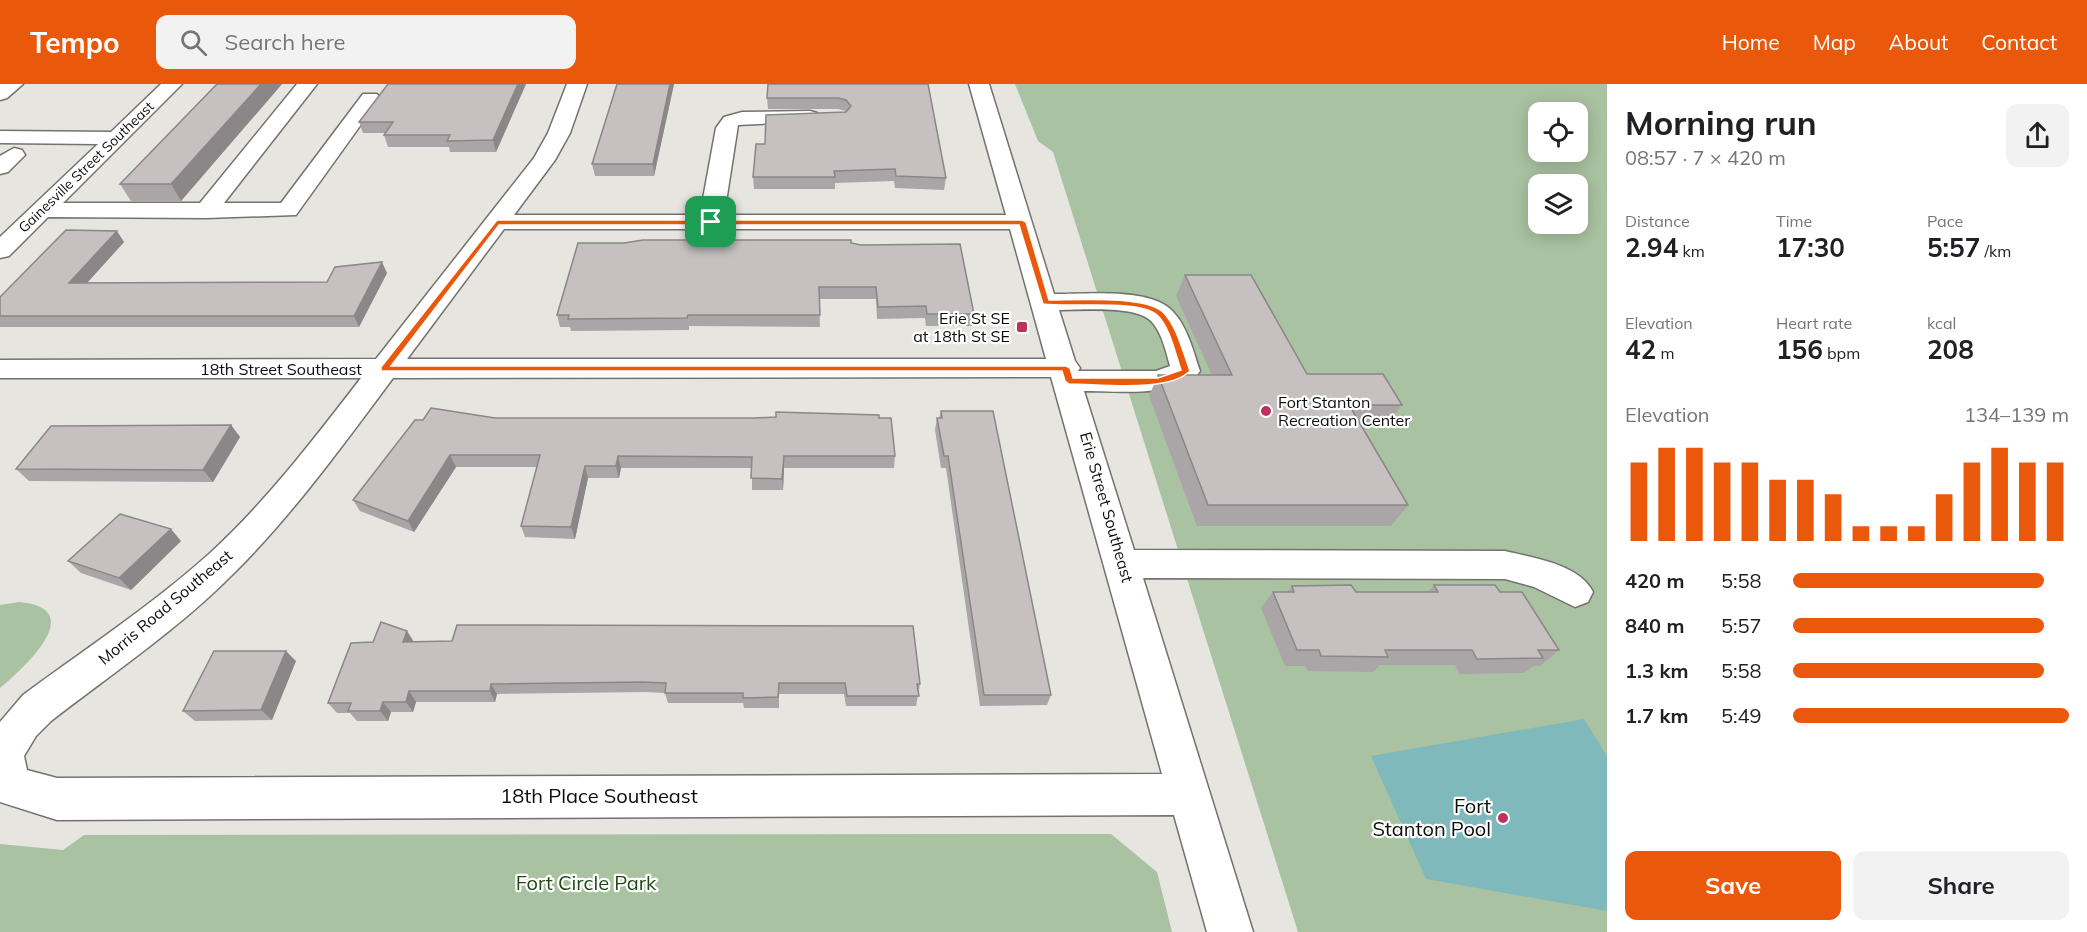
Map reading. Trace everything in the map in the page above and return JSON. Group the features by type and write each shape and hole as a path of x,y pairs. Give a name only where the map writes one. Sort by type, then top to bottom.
{"street":[{"path":"0,94 13,84"},
{"name":"Gainesville Street Southeast","path":"0,251 172,84"},
{"path":"206,211 307,84"},
{"name":"Morris Road Southeast","path":"4,764 22,723 37,708 142,630 222,563 290,490 544,160 559,133 577,84"},
{"name":"Erie Street Southeast","path":"980,84 1124,564 1230,932"},
{"path":"42,210 288,210 370,98"},
{"path":"711,222 726,128 731,121 742,118 826,117"},
{"path":"0,137 116,138"},
{"path":"497,222 1022,222"},
{"name":"18th Street Southeast","path":"0,369 384,369 1067,375 1158,381 1186,371 1168,326 1159,312 1137,305 1046,302"},
{"path":"1124,564 1505,565 1543,575 1575,592"},
{"name":"18th Place Southeast","path":"4,764 57,799 1191,794"}],"green space":[{"path":"1015,84 1607,84 1607,932 1298,932 1053,152 1038,141"},
{"path":"19,602 40,607 49,615 51,627 35,654 0,688 0,605"},
{"name":"Fort Circle Park","path":"1111,834 1157,872 1172,932 0,932 0,844 63,850 84,835"}],"water":[{"name":"Fort Stanton Pool","path":"1584,719 1607,756 1607,911 1426,879 1371,756"}],"building":[{"path":"217,84 261,84 171,184 120,184"},
{"path":"388,84 518,84 493,140 447,141 450,135 384,135 393,122 359,122"},
{"path":"617,84 670,84 653,164 592,164"},
{"path":"768,84 928,84 946,178 896,176 895,169 834,171 835,177 753,177 756,144 765,144 766,115 846,112 851,106 846,100 838,98 767,98"},
{"path":"66,230 117,231 69,283 327,282 335,267 382,262 354,316 0,316 0,297"},
{"path":"643,240 851,240 851,243 861,245 960,244 974,314 927,314 926,306 878,307 876,287 819,287 820,315 688,315 687,318 568,319 569,315 557,315 578,243 624,243"},
{"name":"Fort Stanton Recreation Center","path":"1185,275 1251,275 1307,374 1383,374 1402,405 1349,405 1408,505 1208,505 1158,375 1232,375"},
{"path":"431,408 495,418 754,418 776,417 776,412 879,415 879,418 891,418 895,456 784,456 782,479 751,478 752,457 618,456 616,466 585,466 571,527 521,526 540,455 450,455 408,521 353,500 415,420 423,420"},
{"path":"941,411 993,411 1051,695 984,695 948,456 944,456 937,418 942,418"},
{"path":"231,425 203,470 16,469 51,426"},
{"path":"120,514 171,529 119,578 68,561"},
{"path":"1351,585 1356,592 1438,592 1434,585 1495,585 1500,592 1522,592 1559,650 1538,650 1543,658 1477,659 1472,650 1385,650 1388,657 1321,656 1319,650 1297,650 1273,592 1294,592 1292,586"},
{"path":"381,622 407,631 403,642 452,641 457,625 913,626 920,684 917,684 919,696 847,696 845,683 779,683 778,697 743,698 743,693 665,693 666,683 642,682 491,684 490,691 409,691 406,702 383,702 380,711 348,711 351,703 328,703 351,643 373,642"},
{"path":"214,651 286,651 261,710 183,711"}],"place":[{"name":"Erie St SE at 18th St SE","path":"1022,327"},
{"name":"Fort Stanton Recreation Center","path":"1266,411"},
{"name":"Fort Stanton Pool","path":"1503,818"}],"route":[{"path":"497,222 711,222 1022,222 1046,302 1137,305 1159,312 1168,326 1186,371 1158,381 1069,381 1066,368 384,369 497,222"}]}
